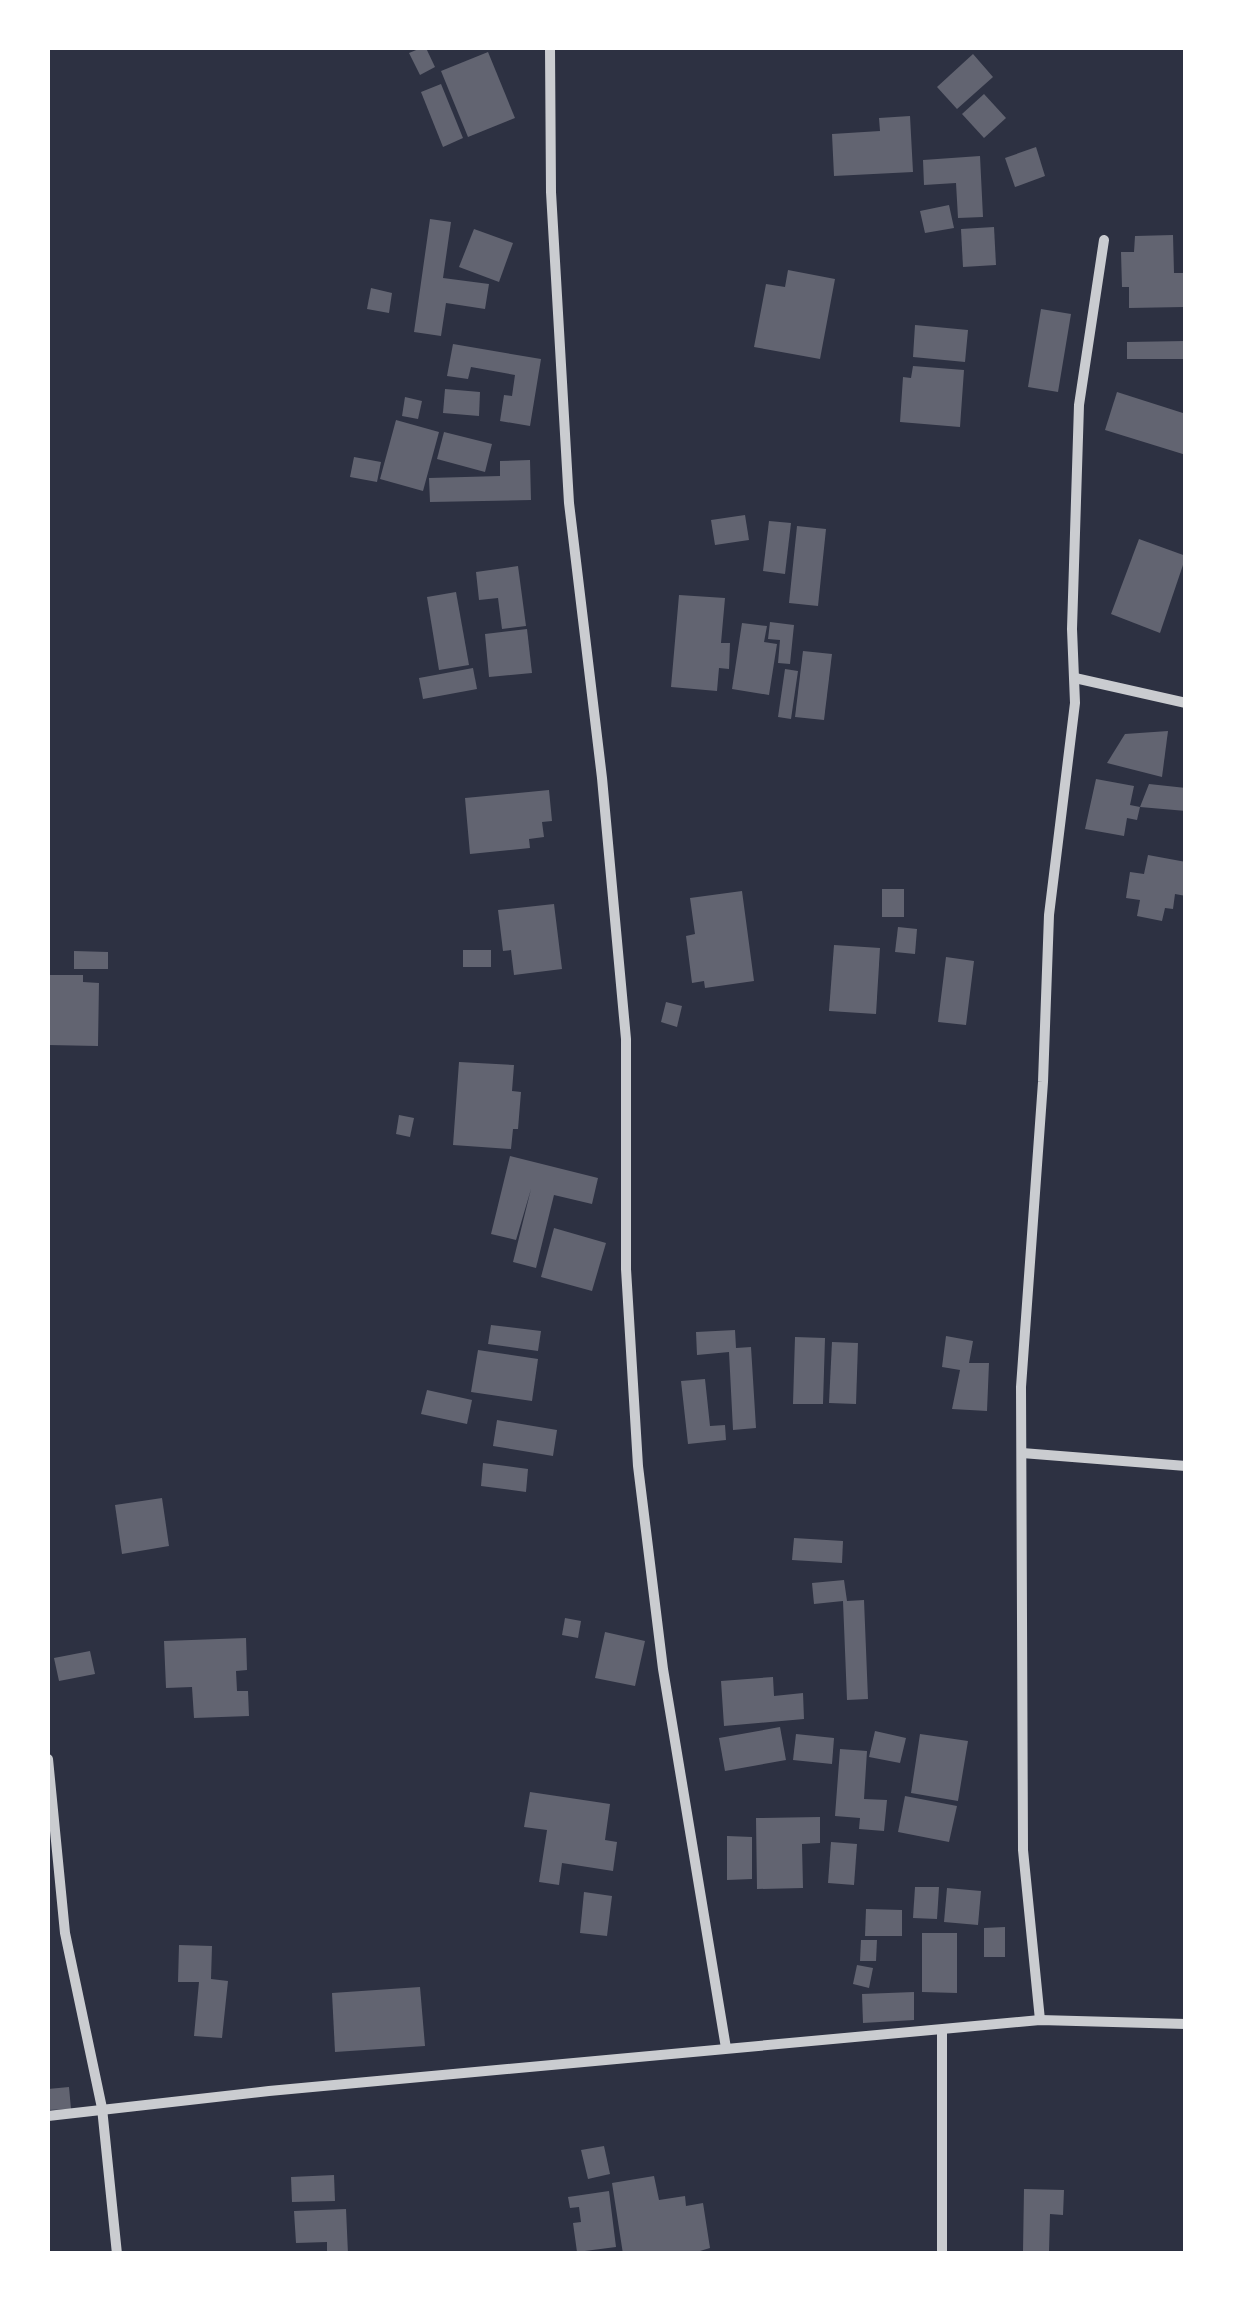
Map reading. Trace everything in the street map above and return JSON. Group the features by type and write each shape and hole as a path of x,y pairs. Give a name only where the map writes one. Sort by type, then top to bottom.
{"street":[{"path":"550,48 551,192 569,503 602,778 626,1040 626,1269 638,1466 663,1669 726,2048"},
{"path":"1040,2020 1023,1850 1024,1303 1043,1082 1048,915 1075,678 1072,594 1079,405 1104,240"},
{"path":"1075,678 1186,703"},
{"path":"1022,1453 1186,1466"},
{"path":"48,1759 66,1934 102,2108 117,2254"},
{"path":"48,2116 1040,2020 1186,2024"},
{"path":"942,2030 942,2254"}],"building":[{"path":"426,48 435,67 420,75 409,53"},
{"path":"488,52 515,118 468,137 441,71"},
{"path":"973,54 993,77 957,109 937,87"},
{"path":"441,84 463,138 443,147 421,92"},
{"path":"984,94 1006,118 984,138 962,114"},
{"path":"910,116 913,172 834,176 832,134 880,131 879,118"},
{"path":"1036,147 1045,176 1015,187 1005,158"},
{"path":"980,156 983,217 958,218 956,183 924,185 923,160"},
{"path":"949,205 954,228 925,233 920,211"},
{"path":"430,219 451,222 443,278 489,284 485,309 446,303 441,336 414,332"},
{"path":"994,227 996,265 963,267 961,229"},
{"path":"474,229 513,243 499,282 459,267"},
{"path":"1173,235 1174,273 1183,273 1184,307 1129,308 1129,287 1122,287 1121,252 1134,252 1135,236"},
{"path":"788,270 835,279 820,359 754,347 766,284 785,287"},
{"path":"371,288 392,293 389,313 367,309"},
{"path":"1041,309 1071,314 1058,392 1028,387"},
{"path":"915,325 968,330 965,362 913,357"},
{"path":"1186,341 1186,359 1127,359 1127,342"},
{"path":"453,344 541,359 530,426 500,421 504,395 512,396 515,375 471,367 468,379 447,376"},
{"path":"913,366 964,370 960,427 900,422 903,377 911,378"},
{"path":"445,389 480,392 479,416 443,413"},
{"path":"1117,392 1186,414 1186,455 1105,430"},
{"path":"405,397 422,401 418,419 402,416"},
{"path":"396,420 439,432 423,491 380,479"},
{"path":"444,432 492,444 485,472 437,459"},
{"path":"354,457 381,462 377,482 350,477"},
{"path":"530,460 531,500 430,502 429,478 500,476 500,461"},
{"path":"745,515 749,540 715,545 711,520"},
{"path":"769,521 791,523 785,574 763,571"},
{"path":"797,526 826,529 818,606 789,603"},
{"path":"1139,539 1186,556 1160,633 1111,614"},
{"path":"518,566 526,626 502,629 498,598 479,600 476,572"},
{"path":"456,592 469,665 439,670 427,597"},
{"path":"679,595 725,598 721,643 730,643 729,669 719,668 717,691 671,687"},
{"path":"770,622 794,625 790,664 778,663 780,640 768,639"},
{"path":"742,623 767,626 764,642 777,644 769,695 732,689"},
{"path":"527,629 532,673 489,677 485,634"},
{"path":"803,651 832,654 824,720 795,717"},
{"path":"473,668 477,689 423,699 419,678"},
{"path":"785,669 798,671 791,719 778,717"},
{"path":"1168,731 1162,777 1107,763 1125,734"},
{"path":"1096,779 1134,786 1130,805 1140,807 1137,820 1127,818 1124,836 1085,829"},
{"path":"1149,784 1186,788 1186,811 1140,807"},
{"path":"549,790 552,821 542,822 544,837 529,839 530,848 470,854 465,798"},
{"path":"1148,855 1186,862 1186,896 1175,894 1173,909 1165,908 1162,921 1137,916 1140,900 1126,898 1130,872 1144,874"},
{"path":"882,889 904,889 904,917 882,917"},
{"path":"742,891 754,981 705,988 704,981 692,983 686,936 695,934 690,898"},
{"path":"554,904 562,969 514,975 511,950 503,951 498,910"},
{"path":"898,927 917,929 915,954 895,952"},
{"path":"834,945 880,948 876,1014 829,1011"},
{"path":"463,950 491,950 491,967 463,967"},
{"path":"74,951 108,952 108,969 74,969"},
{"path":"946,957 974,961 966,1025 938,1022"},
{"path":"48,975 83,975 83,982 99,983 98,1046 48,1045"},
{"path":"666,1002 682,1006 677,1027 661,1022"},
{"path":"459,1062 514,1065 512,1091 521,1092 518,1129 513,1129 511,1149 453,1145"},
{"path":"399,1115 414,1118 410,1137 396,1134"},
{"path":"510,1156 598,1178 592,1204 554,1195 536,1268 513,1262 531,1189 516,1240 491,1234"},
{"path":"554,1228 606,1243 592,1291 541,1277"},
{"path":"491,1325 541,1331 538,1351 488,1344"},
{"path":"735,1330 736,1348 751,1347 756,1428 733,1430 729,1352 697,1355 696,1332"},
{"path":"946,1336 973,1341 969,1363 989,1363 987,1411 952,1409 960,1370 942,1367"},
{"path":"795,1337 825,1338 823,1404 793,1404"},
{"path":"832,1342 858,1343 856,1404 829,1403"},
{"path":"478,1350 538,1359 532,1401 471,1392"},
{"path":"705,1379 710,1426 725,1425 726,1440 688,1444 681,1381"},
{"path":"427,1390 472,1400 467,1424 421,1414"},
{"path":"497,1420 557,1430 553,1456 493,1446"},
{"path":"483,1463 528,1469 526,1492 481,1486"},
{"path":"162,1498 169,1546 122,1554 115,1505"},
{"path":"794,1538 843,1541 842,1563 792,1560"},
{"path":"844,1580 847,1601 864,1600 868,1699 847,1700 843,1601 814,1604 812,1583"},
{"path":"565,1618 581,1621 578,1638 562,1635"},
{"path":"605,1632 645,1641 635,1686 595,1678"},
{"path":"246,1638 247,1670 236,1671 237,1691 248,1691 249,1716 194,1718 192,1687 166,1688 164,1641"},
{"path":"90,1651 95,1674 59,1681 54,1658"},
{"path":"773,1677 774,1696 803,1693 804,1719 724,1726 721,1681"},
{"path":"780,1727 786,1760 725,1771 719,1738"},
{"path":"875,1731 906,1738 900,1763 869,1757"},
{"path":"796,1734 834,1738 832,1764 793,1760"},
{"path":"920,1734 968,1741 958,1801 911,1793"},
{"path":"840,1749 867,1751 864,1799 887,1800 884,1831 859,1829 860,1818 835,1816"},
{"path":"530,1792 610,1804 605,1840 617,1842 613,1871 562,1863 559,1885 539,1882 547,1830 524,1827"},
{"path":"905,1796 957,1806 949,1842 898,1832"},
{"path":"820,1817 820,1843 802,1844 803,1888 757,1889 756,1818"},
{"path":"727,1836 752,1837 752,1879 727,1880"},
{"path":"831,1842 857,1844 854,1885 828,1883"},
{"path":"915,1887 939,1887 937,1919 913,1918"},
{"path":"947,1888 981,1891 978,1925 944,1922"},
{"path":"584,1892 612,1896 607,1936 580,1933"},
{"path":"866,1909 902,1910 902,1936 865,1936"},
{"path":"1005,1927 1005,1957 984,1957 984,1928"},
{"path":"922,1933 957,1933 957,1993 922,1992"},
{"path":"861,1940 877,1940 876,1961 860,1961"},
{"path":"179,1945 212,1946 211,1979 228,1981 222,2038 194,2036 199,1982 178,1982"},
{"path":"857,1965 873,1968 869,1988 853,1984"},
{"path":"420,1987 425,2046 335,2052 332,1993"},
{"path":"914,1992 914,2020 863,2023 862,1994"},
{"path":"69,2087 71,2109 48,2110 48,2089"},
{"path":"604,2146 610,2174 588,2179 581,2150"},
{"path":"334,2175 335,2201 292,2202 291,2177"},
{"path":"654,2176 659,2200 685,2196 686,2206 703,2203 710,2248 690,2254 623,2254 612,2183"},
{"path":"1024,2189 1064,2190 1063,2215 1050,2214 1049,2251 1023,2251"},
{"path":"609,2191 616,2247 577,2252 573,2223 581,2222 579,2207 570,2208 568,2197"},
{"path":"346,2209 348,2254 327,2254 327,2242 296,2243 294,2211"}]}
